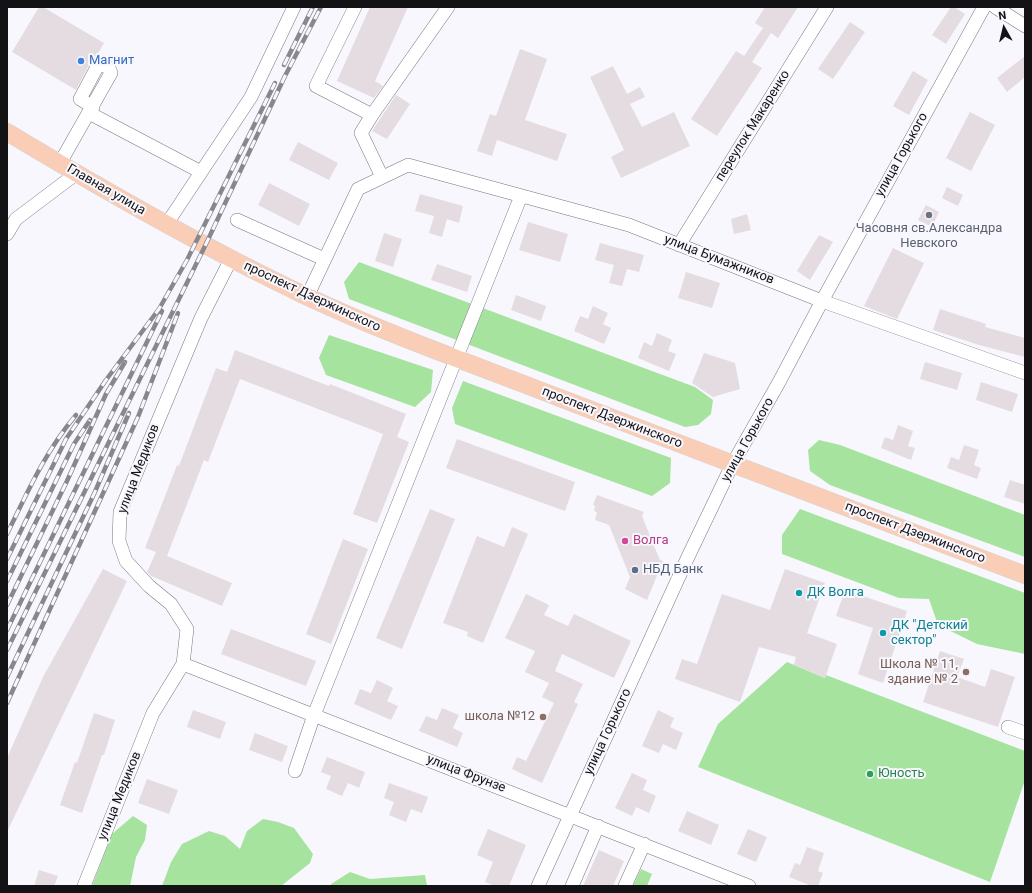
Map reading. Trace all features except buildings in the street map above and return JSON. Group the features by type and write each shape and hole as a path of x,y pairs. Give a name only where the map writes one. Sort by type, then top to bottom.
{"main road":[{"name":"Главная улица","path":"7,132 166,225 205,246"},
{"name":"проспект Дзержинского","path":"205,246 363,322 732,465 1025,575"}],"street":[{"path":"166,225 251,97 294,7"},
{"path":"355,7 316,86 372,115"},
{"path":"307,296 358,189 382,177 361,133 448,7"},
{"name":"переулок Макаренко","path":"679,245 827,7"},
{"name":"улица Горького","path":"538,886 732,465 778,384 822,300 984,7"},
{"path":"995,7 1025,26"},
{"path":"60,163 91,110 201,172"},
{"name":"улица Бумажников","path":"382,177 408,165 629,226 822,300 1025,373"},
{"path":"7,234 16,219 77,173"},
{"path":"295,771 314,715 521,196"},
{"path":"237,220 324,259"},
{"name":"улица Медиков","path":"84,886 153,713 183,664 187,629 171,604 149,586 126,561 119,541 120,512 200,318 231,259"},
{"name":"улица Фрунзе","path":"183,664 749,886"},
{"path":"1008,727 1025,733"},
{"path":"572,886 598,826"},
{"path":"625,886 644,844"}],"green space":[{"path":"359,262 695,387 713,400 711,414 698,425 685,427 349,299 344,282"},
{"path":"329,335 433,370 431,392 415,407 326,375 319,358"},
{"path":"463,381 671,458 670,483 652,496 455,424 452,408"},
{"path":"819,440 840,445 1025,515 1025,557 830,485 810,471 808,450"},
{"path":"800,509 1025,593 1025,654 977,644 938,625 929,599 899,598 782,554 782,535"},
{"name":"Юность","path":"787,662 825,678 826,675 1025,751 1025,780 990,882 698,767 718,724"},
{"path":"133,816 147,825 145,840 136,857 130,886 92,886 112,834"},
{"path":"263,819 278,822 294,828 313,854 310,863 281,886 162,886 171,862 182,844 209,831 225,836 240,849 247,831"},
{"path":"641,869 652,874 647,886 633,886"},
{"path":"350,872 370,879 425,875 427,886 331,886 331,884"}],"railway":[{"path":"284,65 313,7"},
{"path":"7,650 205,246 285,76 321,7"},
{"path":"7,559 66,439 106,380 159,309 187,260 275,83"},
{"path":"7,630 162,311"},
{"path":"7,703 138,417 178,313"},
{"path":"7,605 67,481 106,394 125,362"},
{"path":"7,677 94,494 129,413"},
{"path":"7,534 46,458 55,443 76,415"},
{"path":"7,581 74,444 90,420"}],"place":[{"name":"Магнит","path":"81,61"},
{"name":"Часовня св.Александра Невского","path":"929,215"},
{"name":"Волга","path":"625,541"},
{"name":"НБД Банк","path":"635,570"},
{"name":"ДК Волга","path":"799,593"},
{"name":"ДК \"Детский сектор\"","path":"883,633"},
{"name":"Школа № 11, здание № 2","path":"966,672"},
{"name":"школа №12","path":"543,717"},
{"name":"Юность","path":"870,774"}]}
